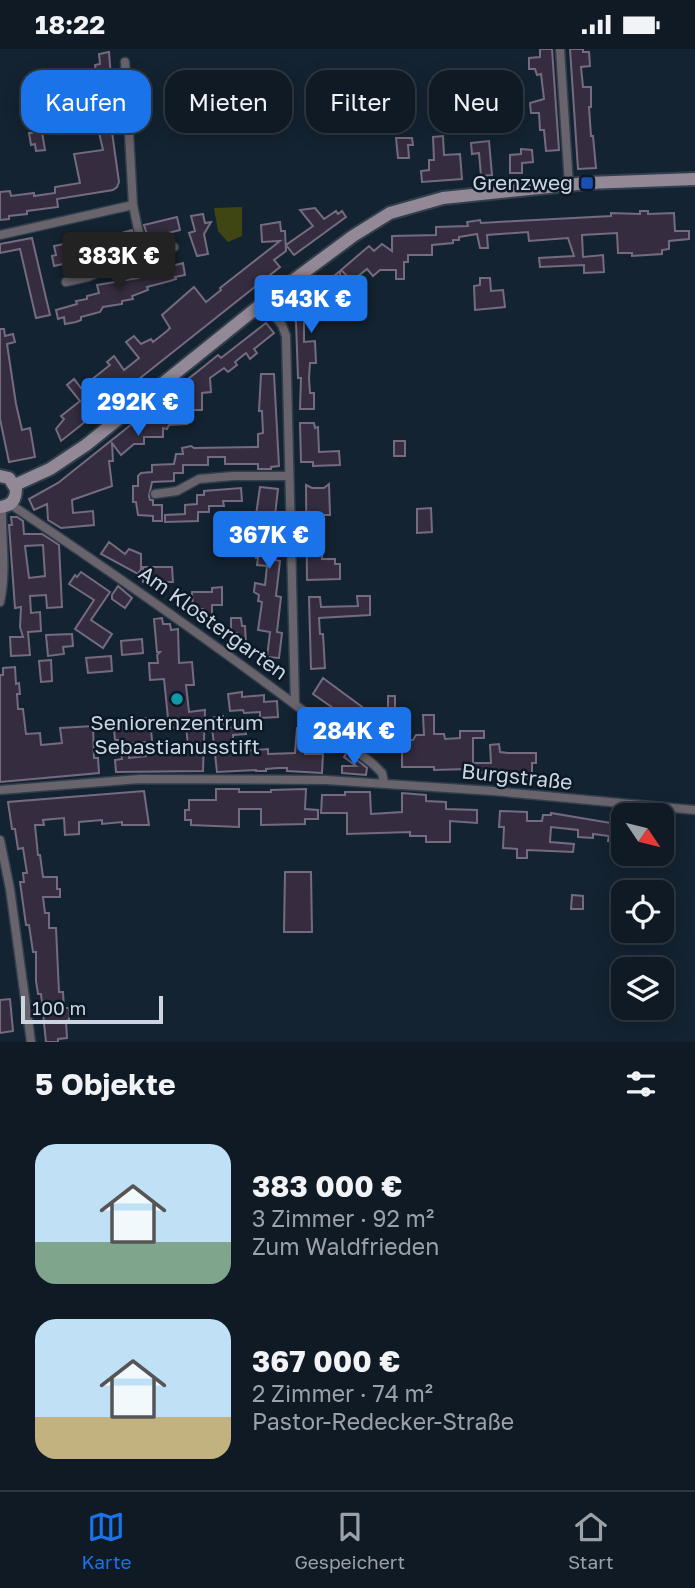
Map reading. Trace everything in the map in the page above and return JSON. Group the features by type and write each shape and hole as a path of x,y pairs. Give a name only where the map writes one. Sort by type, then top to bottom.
{"street":[{"path":"560,49 569,185"},
{"path":"125,62 133,205 143,253"},
{"path":"15,485 50,469 86,445 264,302 353,236 390,213 443,198 569,185 695,179"},
{"path":"0,235 133,205"},
{"path":"66,282 88,277 143,253 174,247"},
{"path":"264,302 285,330 295,704"},
{"path":"0,476 9,478 15,485 16,494 4,506 5,563 0,602"},
{"path":"155,494 177,491 199,479 289,476"},
{"name":"Am Klostergarten","path":"4,506 117,576 295,704 373,764 382,773 384,782"},
{"name":"Burgstraße","path":"0,790 140,779 384,782 695,810"},
{"path":"0,840 10,889 32,1042"}],"green space":[{"path":"242,207 242,236 228,242 218,231 214,208"}],"building":[{"path":"540,49 552,49 559,150 546,151 539,113 531,113 530,103 544,99 541,74 537,75 535,69 529,69 529,58 540,57"},
{"path":"570,49 589,52 590,66 581,67 583,87 591,87 589,107 596,168 578,169"},
{"path":"109,52 110,70 96,70 95,65 100,64 99,54"},
{"path":"29,133 42,133 45,150 36,151 35,144 31,145"},
{"path":"99,133 112,133 119,182 113,190 57,199 58,207 27,211 27,214 0,220 0,192 10,191 11,196 34,193 34,196 55,193 55,187 80,183 74,154 103,150"},
{"path":"443,136 444,155 460,154 462,179 422,182 421,171 429,170 429,160 434,160 433,137"},
{"path":"396,138 412,138 413,145 408,145 409,158 398,158"},
{"path":"489,141 492,175 481,176 479,153 472,154 471,143"},
{"path":"521,149 532,150 533,162 522,163 522,173 510,173 510,155 521,154"},
{"path":"315,208 324,219 336,211 338,214 342,211 346,217 294,255 286,245 313,226 300,210"},
{"path":"640,211 648,211 648,214 674,213 675,231 689,231 689,239 669,241 669,249 662,250 662,254 632,256 632,253 618,253 617,233 582,235 583,257 603,255 604,272 584,273 584,265 540,267 539,258 574,256 568,238 529,241 528,232 487,235 488,248 480,248 477,234 459,237 459,240 453,240 453,243 432,245 432,255 408,255 408,262 404,262 404,279 396,279 396,270 380,270 373,276 367,269 352,281 341,270 369,246 374,251 382,244 392,251 392,236 436,235 436,227 468,226 467,222 480,220 481,223 611,216 611,213 640,214"},
{"path":"203,214 205,223 211,222 204,234 208,254 197,256 189,233 195,231 191,216"},
{"path":"177,217 180,230 168,233 169,237 149,241 144,225"},
{"path":"280,222 281,231 285,231 286,251 274,260 280,267 61,441 56,429 64,419 61,416 80,401 67,385 74,379 81,388 110,365 107,362 114,356 124,370 139,358 126,342 134,336 141,344 151,339 153,342 167,331 170,328 162,315 194,287 206,302 280,241 262,242 261,225"},
{"path":"132,230 134,246 121,249 118,234"},
{"path":"98,237 104,263 85,268 74,268 72,262 54,266 54,246"},
{"path":"32,238 50,315 36,318 20,249 0,253 0,244"},
{"path":"152,263 153,271 183,263 185,275 147,287 148,290 132,296 133,299 103,307 100,312 81,317 81,320 76,322 65,324 64,317 58,319 56,310 77,304 76,301 99,293 97,285 138,278 144,275 142,266"},
{"path":"340,271 341,296 332,303 310,299 317,309 304,318 304,342 315,341 316,363 310,363 309,378 310,393 314,393 314,409 300,409 301,378 298,378 296,322 288,313"},
{"path":"480,278 490,278 491,291 503,290 505,307 475,310 474,286 480,285"},
{"path":"266,323 274,333 254,349 257,353 250,359 246,353 228,372 224,368 210,378 211,392 202,393 202,410 187,410 187,424 169,425 167,429 163,428 163,437 144,437 144,444 134,444 121,455 112,443 113,461 109,461 112,486 72,500 73,513 93,511 94,525 61,528 48,520 47,504 34,510 29,499 58,483 167,396 170,400 183,391 179,386 218,355 221,358"},
{"path":"0,329 4,329 5,336 13,334 15,342 7,344 16,404 22,430 30,428 35,457 9,462 0,419"},
{"path":"261,374 274,374 279,466 258,469 258,464 225,464 225,457 208,457 208,465 183,465 183,473 174,473 174,481 152,482 150,500 153,500 153,505 162,505 162,521 153,521 153,516 138,515 136,502 133,502 133,486 138,486 138,476 152,472 152,465 174,464 176,454 183,454 182,448 258,447 258,434 263,433 262,411 259,411"},
{"path":"300,423 314,423 315,428 318,427 319,452 339,451 340,465 313,466 313,462 301,462"},
{"path":"394,441 405,441 405,456 394,456"},
{"path":"329,484 330,515 323,515 322,559 335,559 335,564 340,564 340,579 307,580 306,485 324,488"},
{"path":"260,487 278,489 274,524 279,525 275,560 280,561 276,596 281,597 277,632 282,633 279,658 267,657 270,632 258,630 262,602 258,601 259,595 254,592 255,583 265,585 267,566 257,565 256,558 257,548 264,548 267,524 255,522"},
{"path":"241,488 242,501 223,501 224,506 209,506 209,512 198,512 198,521 165,522 165,515 185,514 185,505 197,504 197,495 204,495 204,491"},
{"path":"431,508 432,532 417,533 417,509"},
{"path":"11,517 17,517 23,521 24,534 42,534 59,545 62,607 47,608 46,595 30,596 31,613 40,612 41,631 28,632 30,655 11,656 10,637 23,637 20,627 21,607 15,608 9,525 12,525","holes":["43,545 45,576 29,578 25,546"]},
{"path":"109,542 125,554 129,549 141,554 141,569 138,574 101,554"},
{"path":"143,567 172,567 173,582 143,582"},
{"path":"81,572 110,592 91,620 112,634 103,648 75,629 94,600 69,584 75,575 77,577"},
{"path":"118,586 132,598 125,608 112,599"},
{"path":"222,587 222,605 212,605 212,624 204,624 203,609 193,609 192,592 212,592 212,588"},
{"path":"357,596 370,596 370,615 319,618 325,668 311,669 309,597 320,597 321,607 358,606"},
{"path":"162,618 163,624 170,624 171,630 178,629 179,663 192,662 194,685 186,685 189,712 205,710 203,771 116,772 115,760 122,759 120,740 115,740 114,729 118,729 117,722 120,720 150,718 153,752 183,750 188,745 186,727 169,728 164,679 150,680 149,663 158,663 157,655 160,652 157,652 154,619","holes":["145,742 146,756 129,758 128,744"]},
{"path":"231,618 241,618 242,626 245,626 246,645 237,645 237,633 231,634"},
{"path":"72,634 73,646 63,647 64,654 48,656 46,635"},
{"path":"142,639 143,653 122,655 121,641"},
{"path":"111,656 112,671 88,673 86,658"},
{"path":"51,660 52,681 41,682 39,661"},
{"path":"15,667 16,684 19,683 20,694 17,694 18,709 23,709 26,734 40,733 41,745 62,743 60,728 93,726 94,758 98,758 99,773 0,782 0,675 3,675 3,668"},
{"path":"323,678 373,715 366,723 389,740 381,750 344,720 346,717 313,694"},
{"path":"242,692 242,697 264,695 264,702 277,701 278,717 260,718 260,712 230,711 228,694"},
{"path":"388,696 395,696 395,718 388,718"},
{"path":"423,715 434,715 434,734 444,734 445,739 460,738 460,731 484,731 484,738 473,738 473,763 491,763 490,745 499,744 500,752 536,753 536,763 532,763 532,778 508,778 508,772 468,773 468,769 402,767 402,751 397,751 397,740 413,740 416,735 424,735"},
{"path":"223,716 224,728 245,726 246,734 233,735 234,752 268,749 268,754 295,753 297,728 306,729 305,754 323,754 322,773 287,771 287,768 217,772 211,718"},
{"path":"347,752 367,768 366,775 342,773 342,766 356,766 344,757"},
{"path":"216,789 271,792 306,789 305,809 318,810 318,819 305,819 305,824 261,825 261,809 239,809 239,827 191,825 191,820 185,820 189,800 216,800"},
{"path":"144,791 149,825 122,825 122,822 102,824 102,820 79,822 79,834 65,835 64,818 43,820 44,825 35,825 43,877 57,877 57,889 60,889 60,897 43,897 45,913 49,913 49,928 56,928 59,992 63,992 64,1008 69,1008 69,1020 66,1021 67,1038 58,1039 58,1042 46,1042 41,994 38,994 36,981 36,952 33,952 29,925 26,925 20,882 24,882 23,873 27,873 23,848 18,849 15,829 12,829 8,802"},
{"path":"345,792 370,792 371,814 402,812 402,793 426,795 426,801 446,802 446,809 477,810 477,823 450,821 450,842 426,842 426,836 410,836 410,832 347,834 347,813 321,813 322,795 345,795"},
{"path":"500,811 527,812 527,821 542,821 543,815 551,813 611,823 611,841 608,841 609,836 593,834 593,838 578,837 578,830 551,827 550,842 574,844 573,852 527,850 527,858 517,858 517,849 503,848 504,827 499,827"},
{"path":"285,872 311,872 312,932 284,932"},
{"path":"572,895 583,896 583,909 571,909"},
{"path":"10,999 13,1031 0,1033 0,1000"}],"place":[{"name":"Grenzweg","path":"587,183"},
{"name":"Seniorenzentrum Sebastianusstift","path":"177,699"}]}
